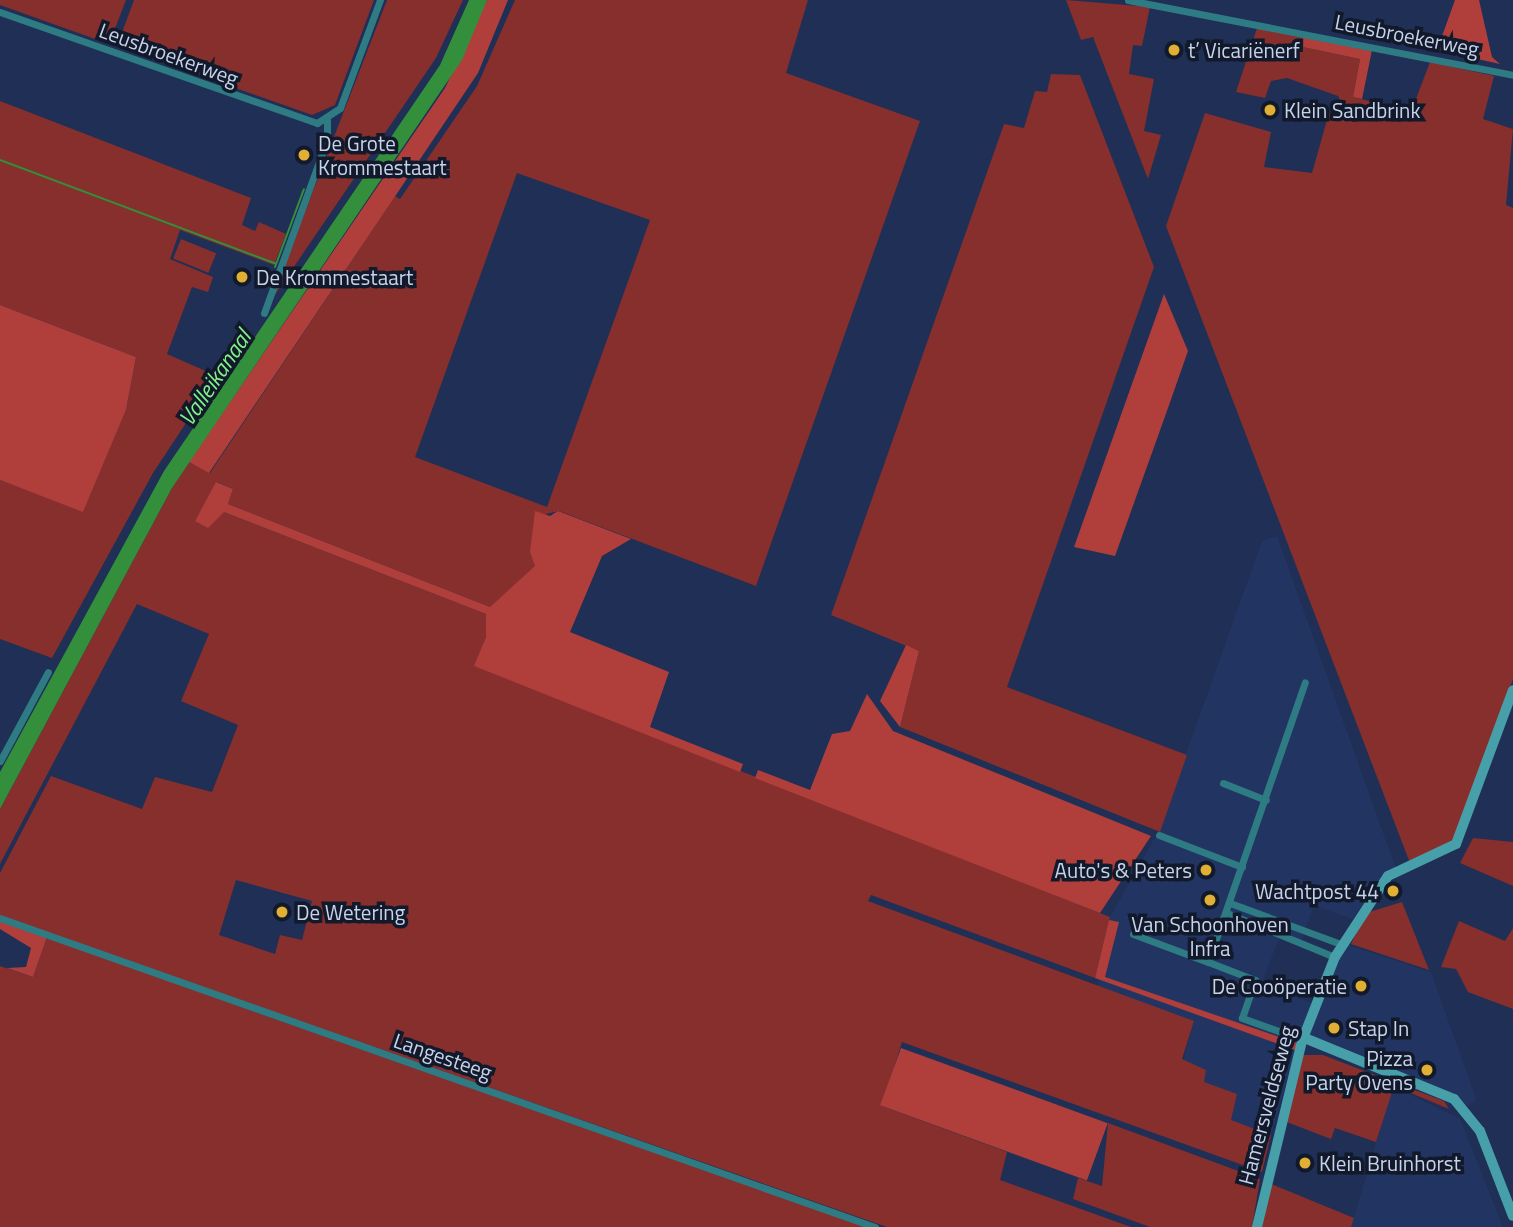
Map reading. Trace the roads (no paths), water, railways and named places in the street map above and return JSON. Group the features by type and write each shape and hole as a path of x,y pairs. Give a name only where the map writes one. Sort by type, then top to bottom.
{"street":[{"path":"265,311 327,140 327,120 340,108 380,0"},
{"name":"Leusbroekerweg","path":"1128,0 1513,75"},
{"name":"Leusbroekerweg","path":"0,12 308,122 327,120"},
{"path":"0,761 48,672"},
{"path":"1208,962 1227,914 1305,682"},
{"name":"Hamersveldseweg","path":"1257,1227 1269,1158 1340,944 1388,876 1456,844 1513,690"},
{"path":"1223,783 1266,800"},
{"path":"1159,835 1242,867"},
{"path":"1230,902 1340,944"},
{"path":"1227,914 1335,957"},
{"name":"Langesteeg","path":"0,918 875,1227"},
{"path":"1133,934 1255,980 1242,1018 1287,1034"},
{"path":"1307,1039 1454,1099 1480,1131 1513,1216"}],"waterway":[{"path":"0,160 276,264"},
{"path":"275,267 304,189"}],"place":[{"name":"t’ Vicariënerf","path":"1174,50"},
{"name":"Klein Sandbrink","path":"1270,110"},
{"name":"De Grote Krommestaart","path":"304,155"},
{"name":"De Krommestaart","path":"242,277"},
{"name":"Auto's & Peters","path":"1206,870"},
{"name":"Wachtpost 44","path":"1393,891"},
{"name":"Van Schoonhoven Infra","path":"1210,900"},
{"name":"De Wetering","path":"282,912"},
{"name":"De Cooöperatie","path":"1361,986"},
{"name":"Stap In","path":"1334,1028"},
{"name":"Pizza Party Ovens","path":"1427,1070"},
{"name":"Klein Bruinhorst","path":"1305,1163"}],"water label":[{"name":"Valleikanaal","path":"215,378"}]}
